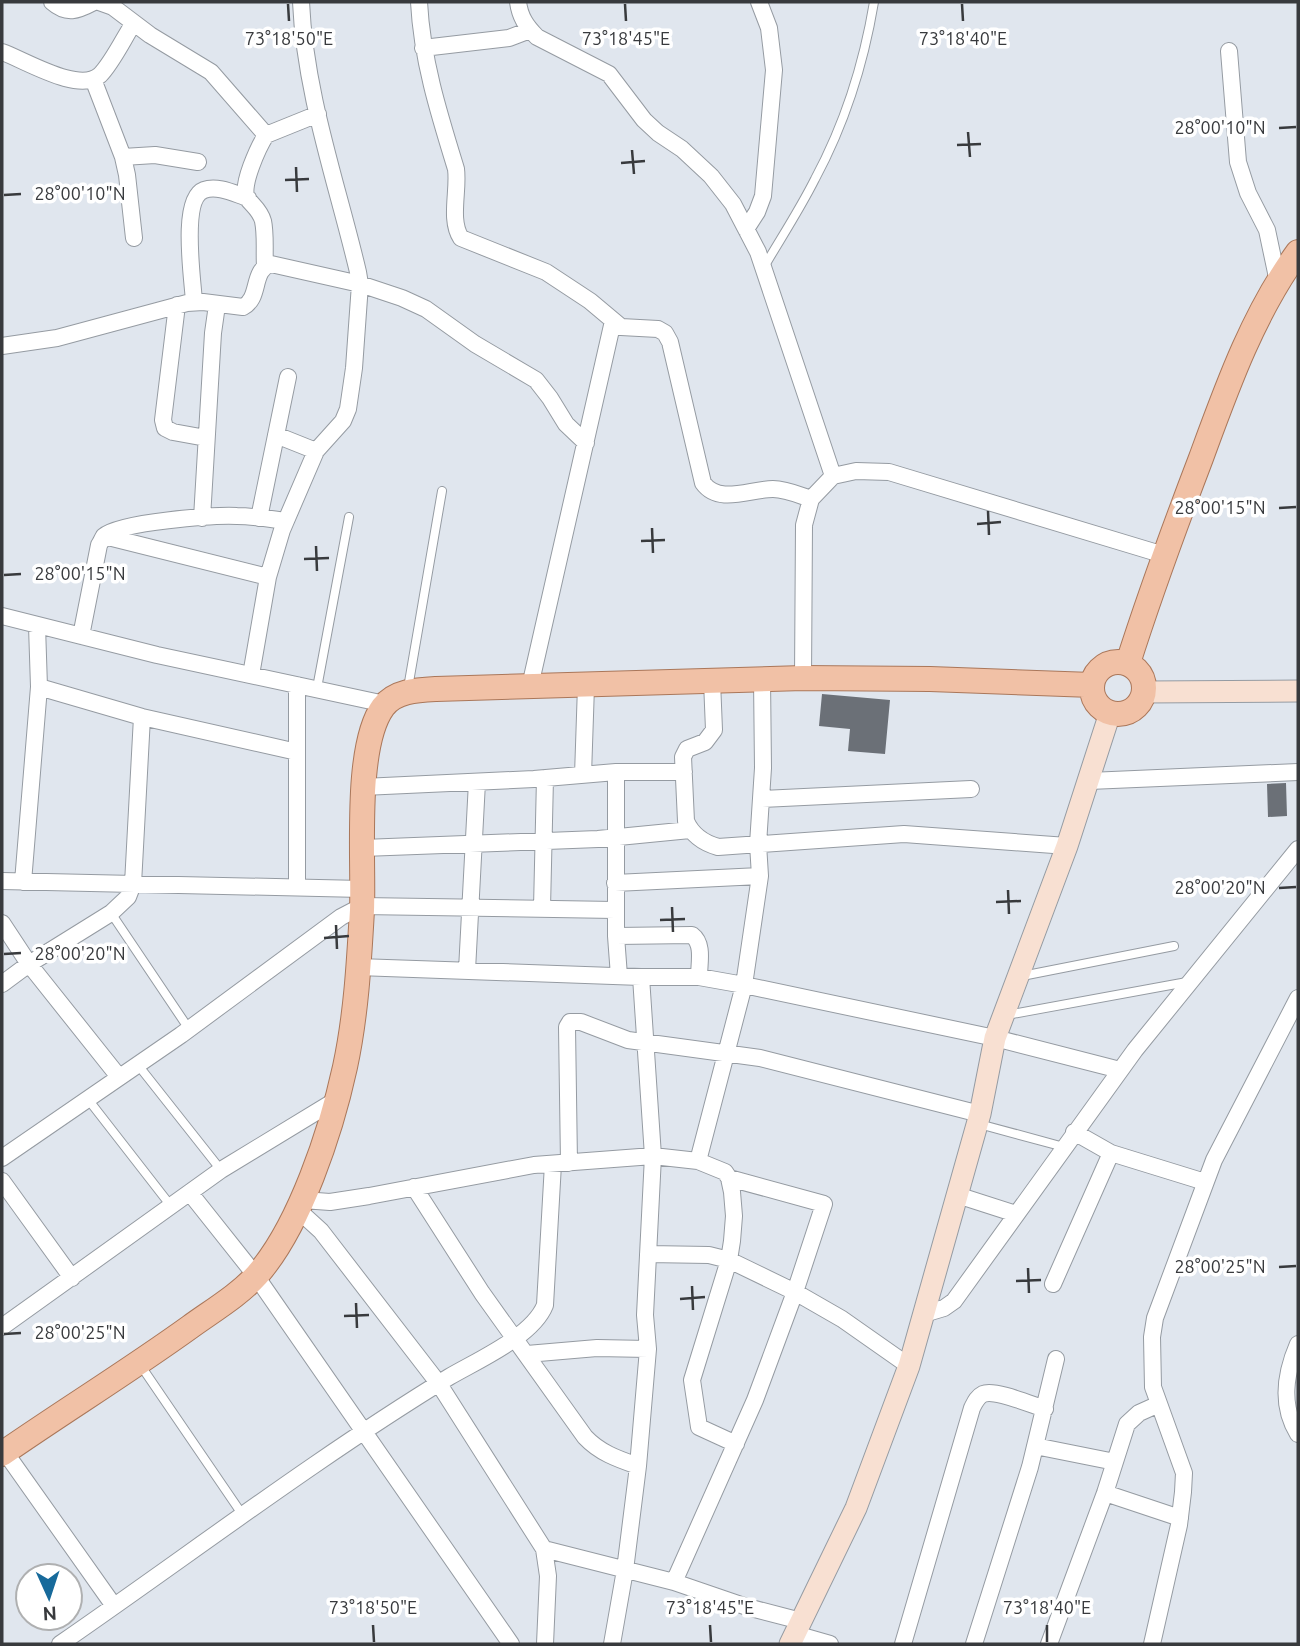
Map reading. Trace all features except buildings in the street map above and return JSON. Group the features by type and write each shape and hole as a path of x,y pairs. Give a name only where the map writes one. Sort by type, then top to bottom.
{"main road":[{"path":"1128,663 1164,555 1228,384 1278,282 1298,253"},
{"path":"1115,661 1128,663 1140,672 1144,692 1136,708 1128,712 1110,713 1098,706 1093,697 1092,685 1097,671 1104,664 1115,661"},
{"path":"3,1453 225,1302 256,1276 280,1243 300,1205 336,1100 352,1024 359,967 363,787 372,729 385,704 407,691 530,685 586,686 803,678 1092,685"}],"street":[{"path":"52,2 60,9 70,11 97,2 113,7 133,24 211,72 266,135"},
{"path":"251,675 268,577 286,521 316,451 343,421 348,409 354,368 359,284 342,204 318,114 305,46 301,2"},
{"path":"419,2 423,48 437,108 456,169 456,229 461,238 545,272 590,301 621,327 658,329 665,333 670,342 703,483 708,491 739,494 783,489 811,499"},
{"path":"518,2 523,22 537,37 609,74 644,120 682,149 711,176 733,204 764,267 834,475"},
{"path":"746,229 763,196 774,70 769,28 759,2"},
{"path":"2,52 71,80 83,82 101,74 133,24"},
{"path":"423,48 509,38 530,30"},
{"path":"1229,51 1238,162 1248,193 1267,230 1278,282"},
{"path":"93,79 123,157 134,238"},
{"path":"265,266 263,223 260,213 248,198 245,184 266,135 318,114"},
{"path":"123,157 155,155 198,162"},
{"path":"194,302 189,233 193,202 200,192 207,189 248,198"},
{"path":"2,346 57,338 194,302 236,308 248,305 253,300 260,273 265,266 271,264 359,284 426,309 475,344 536,380 566,424 586,443"},
{"path":"177,305 163,420 165,428 173,432 206,438"},
{"path":"201,518 217,305"},
{"path":"530,685 613,321"},
{"path":"259,518 288,377"},
{"path":"276,435 316,451"},
{"path":"803,678 804,525 811,499 834,475 856,471 889,472 1164,555"},
{"path":"81,636 99,545 104,536 133,526 201,518 238,516 286,521"},
{"path":"104,536 268,577"},
{"path":"2,616 385,704"},
{"path":"23,882 39,687 37,626"},
{"path":"698,1161 744,985 760,876 758,844 762,799 762,679"},
{"path":"712,681 714,730 705,742 687,749 683,757 686,821 690,830 707,844 758,844 904,834 1067,846"},
{"path":"297,685 297,887"},
{"path":"583,775 586,686"},
{"path":"39,687 142,717 297,752"},
{"path":"1144,692 1298,691"},
{"path":"796,1633 856,1508 909,1366 978,1119 995,1038 1090,781 1110,713"},
{"path":"2,984 111,913 128,897 133,884 142,717"},
{"path":"363,787 616,772 684,772"},
{"path":"616,772 615,936 619,976"},
{"path":"1090,781 1298,772"},
{"path":"542,908 545,778"},
{"path":"467,970 477,782"},
{"path":"762,799 971,789"},
{"path":"363,848 615,837 690,830"},
{"path":"924,1314 944,1308 954,1301 1120,1070 1298,849"},
{"path":"615,883 760,876"},
{"path":"2,881 297,887 362,897 471,908 615,910"},
{"path":"2,1158 87,1097 190,1029 341,917 362,897"},
{"path":"2,922 29,964 119,1077"},
{"path":"615,936 692,935 700,944 699,977"},
{"path":"359,967 699,977 995,1038 1120,1070"},
{"path":"612,1644 625,1570 638,1466 648,1349 645,1315 653,1156 641,977"},
{"path":"1152,1644 1180,1518 1184,1473 1153,1387 1152,1337 1156,1318 1214,1160 1298,998"},
{"path":"60,1644 364,1430 514,1338 540,1317 545,1305 561,1163 567,1027 570,1022 581,1022 628,1040 760,1058 978,1119"},
{"path":"2,1327 221,1170 336,1100"},
{"path":"1074,1132 1111,1153 1205,1182"},
{"path":"1052,1284 1111,1153"},
{"path":"300,1205 414,1188 534,1165 653,1156 698,1161 725,1172 729,1178 733,1216 729,1260 692,1380 699,1427 736,1444"},
{"path":"674,1582 755,1400 824,1204 729,1178"},
{"path":"2,1181 72,1278"},
{"path":"414,1188 482,1293 585,1437 607,1455 638,1466"},
{"path":"190,1193 256,1276 511,1644"},
{"path":"957,1195 1016,1214"},
{"path":"300,1205 439,1384 544,1549 548,1560 545,1644"},
{"path":"648,1254 709,1255 729,1260 795,1292 842,1319 909,1366"},
{"path":"1298,1344 1290,1367 1285,1401 1298,1434"},
{"path":"527,1354 597,1348 648,1349"},
{"path":"974,1644 1035,1446 1056,1359"},
{"path":"903,1644 972,1408 978,1397 985,1393 995,1394 1045,1409"},
{"path":"1049,1644 1105,1493 1127,1424 1139,1413 1159,1404"},
{"path":"1035,1446 1115,1462"},
{"path":"3,1453 114,1606"},
{"path":"1105,1493 1180,1518"},
{"path":"544,1549 674,1582 747,1608 796,1633 830,1644"}],"lane":[{"path":"764,267 815,180 836,134 858,68 874,2"},
{"path":"407,691 442,491"},
{"path":"317,688 349,517"},
{"path":"111,913 190,1029"},
{"path":"1016,977 1174,947"},
{"path":"1003,1016 1190,981"},
{"path":"138,1065 221,1170"},
{"path":"87,1097 171,1206"},
{"path":"978,1119 1063,1147"},
{"path":"139,1363 242,1514"}]}
